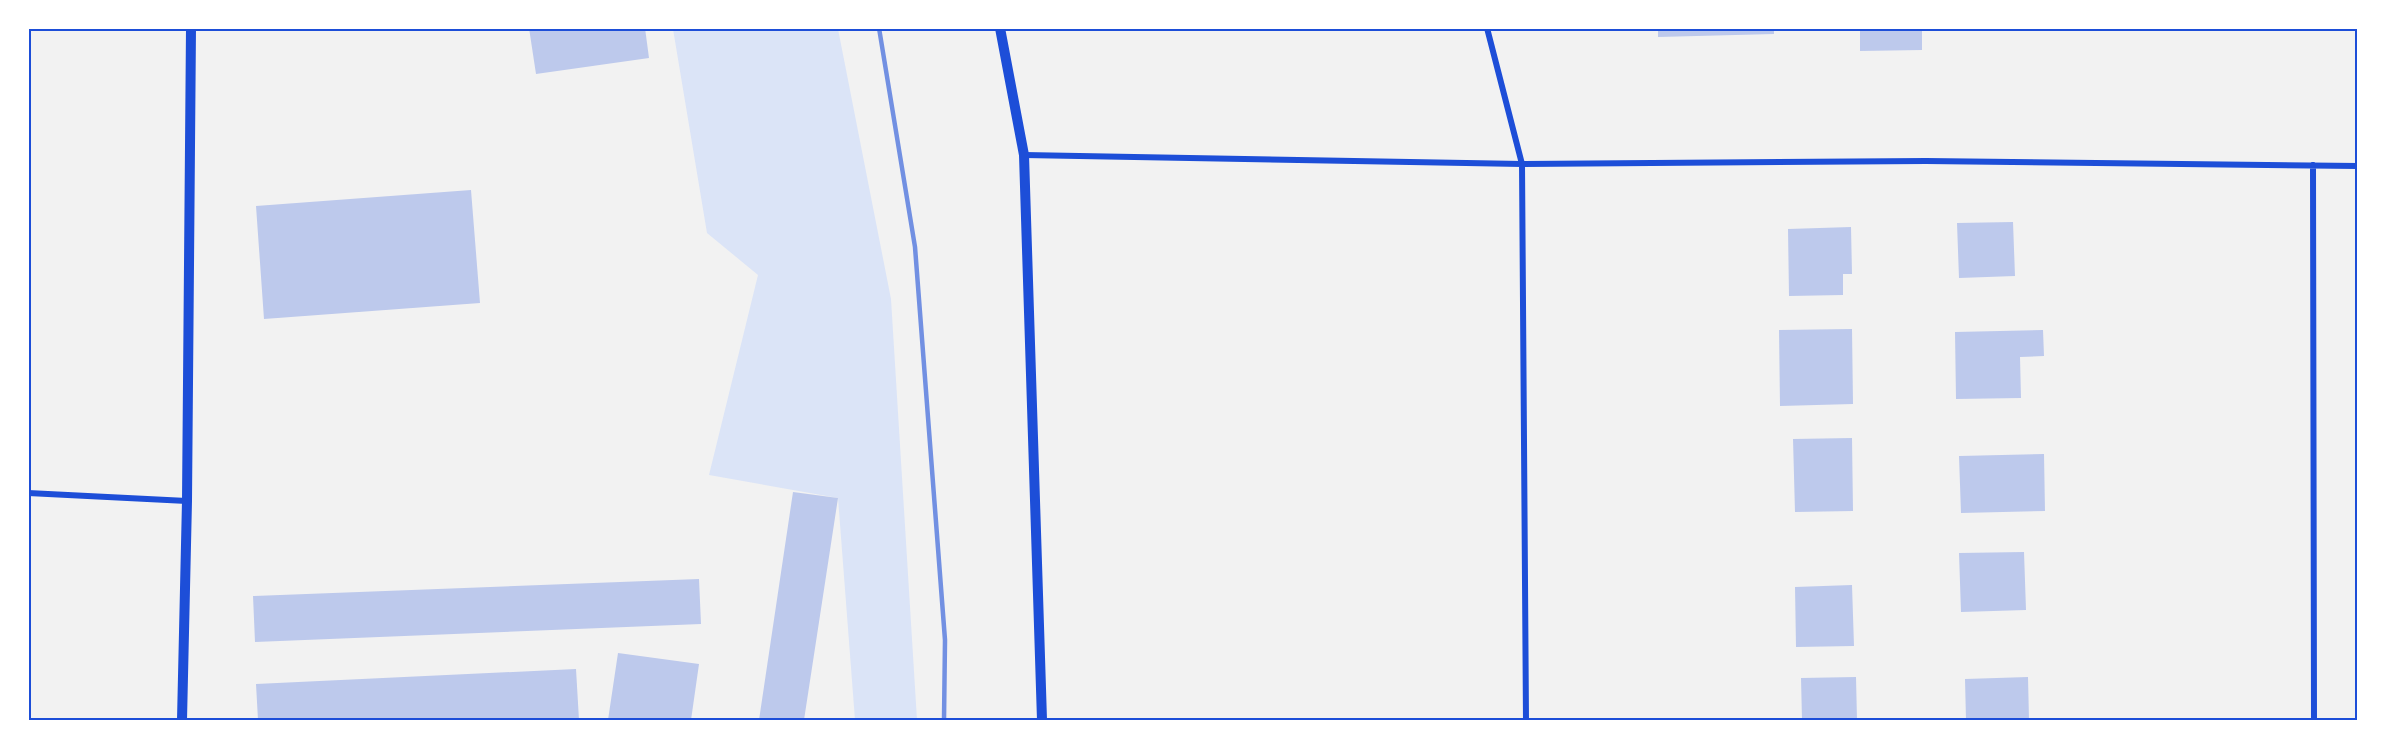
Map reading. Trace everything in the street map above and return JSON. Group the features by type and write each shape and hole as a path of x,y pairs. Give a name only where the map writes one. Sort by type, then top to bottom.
{"street":[{"path":"182,720 187,501 191,28"},
{"path":"1000,28 1024,155 1042,720"},
{"path":"1487,28 1522,164 1526,720"},
{"path":"1024,155 1522,164 1926,161 2358,166"},
{"path":"2313,165 2314,720"},
{"path":"28,494 187,501"}],"shaded area":[{"path":"673,29 838,29 891,299 917,720 855,720 838,498 709,475 758,275 707,233"}],"building":[{"path":"529,28 645,28 649,58 536,74"},
{"path":"1658,28 1774,28 1774,34 1658,37"},
{"path":"1860,28 1922,28 1922,50 1860,51"},
{"path":"471,190 480,303 264,319 256,206"},
{"path":"2013,222 2015,276 1959,278 1957,223"},
{"path":"1851,227 1852,274 1843,274 1843,295 1789,296 1788,229"},
{"path":"1852,329 1853,404 1780,406 1779,330"},
{"path":"2043,330 2044,356 2020,357 2021,398 1956,399 1955,332"},
{"path":"1852,438 1853,511 1795,512 1793,439"},
{"path":"2044,454 2045,511 1961,513 1959,456"},
{"path":"793,492 838,498 804,720 759,720"},
{"path":"2024,552 2026,610 1961,612 1959,553"},
{"path":"699,579 701,624 255,642 253,596"},
{"path":"1852,585 1854,646 1796,647 1795,587"},
{"path":"618,653 699,664 691,720 608,720"},
{"path":"576,669 579,720 258,720 256,684"},
{"path":"1856,677 1857,720 1802,720 1801,678"},
{"path":"2028,677 2029,720 1966,720 1965,679"}],"railway":[{"path":"879,28 915,247 945,640 944,720"}]}
